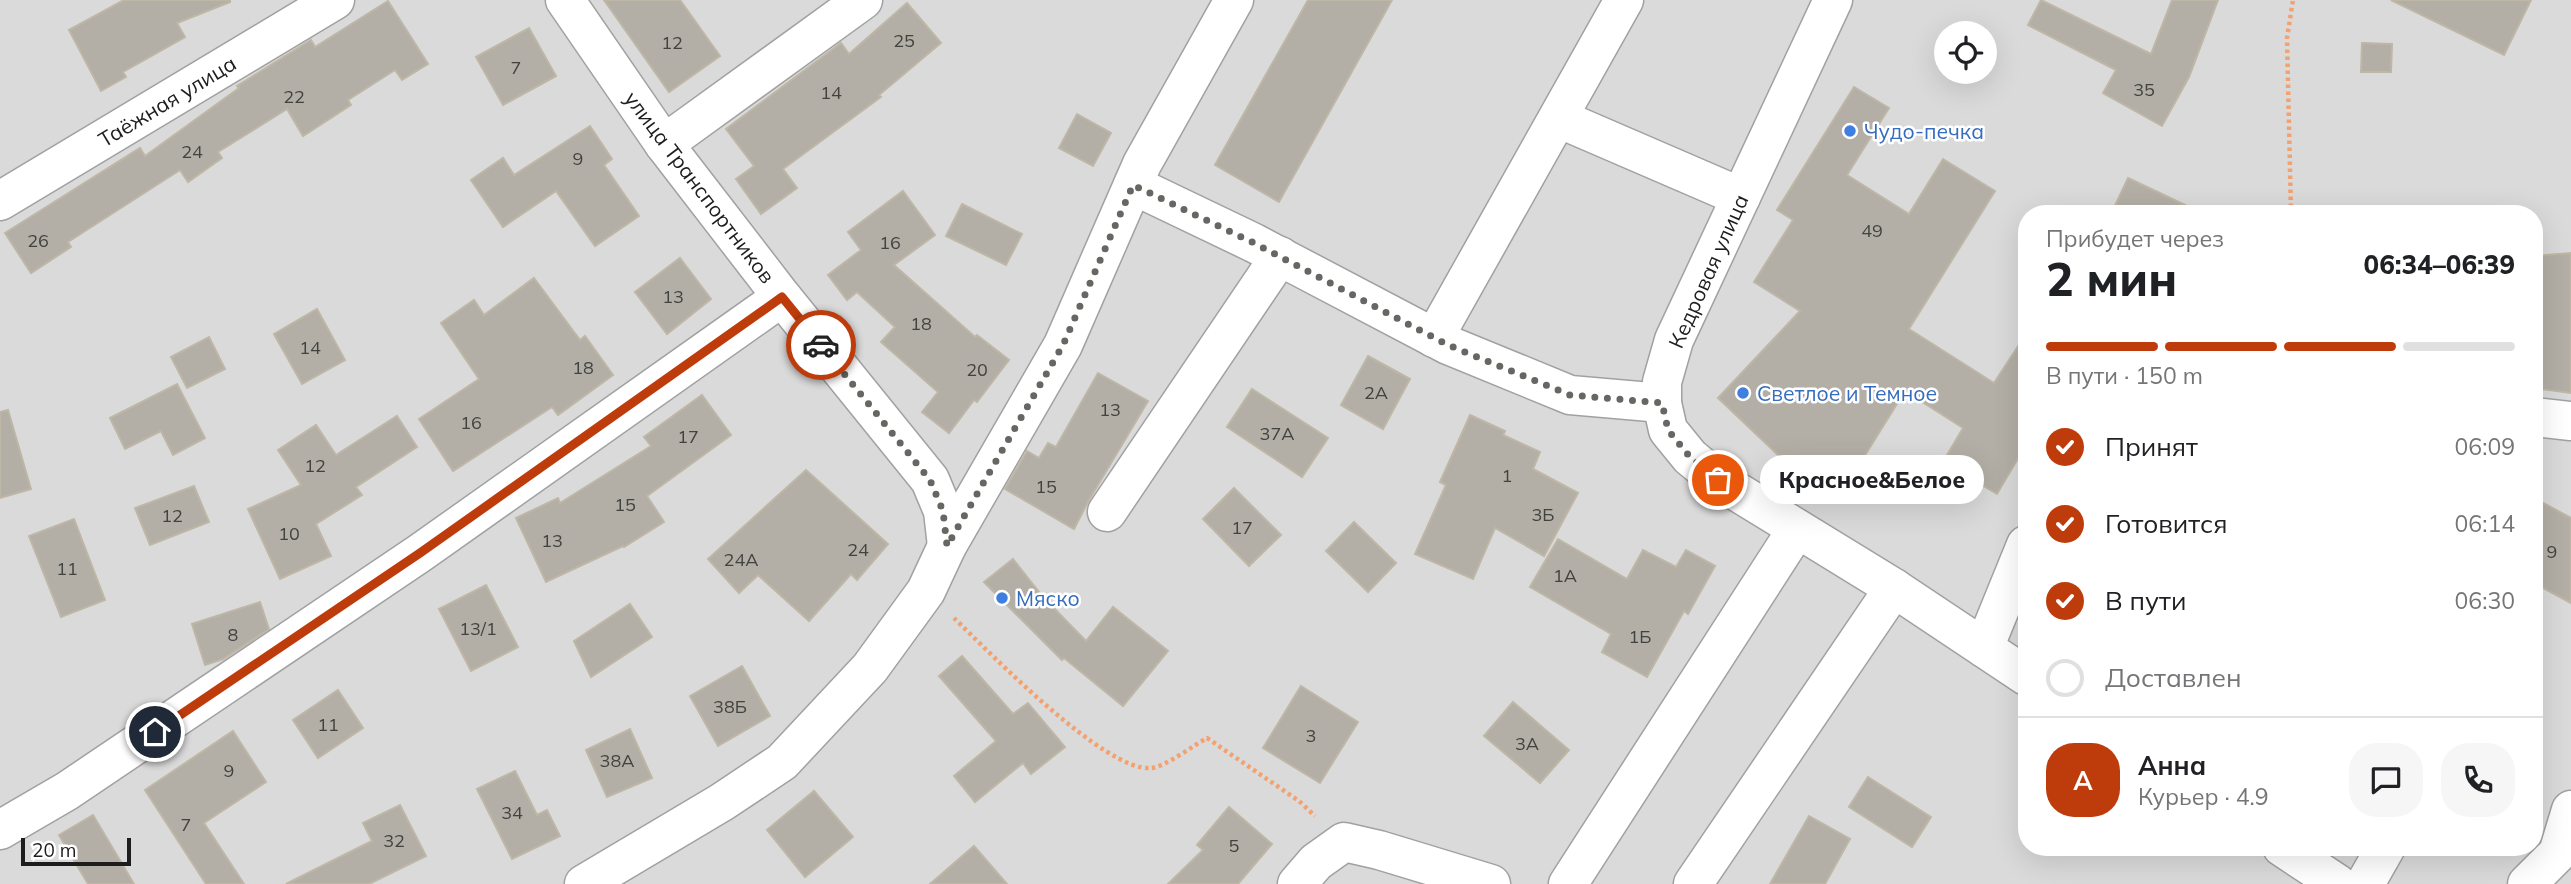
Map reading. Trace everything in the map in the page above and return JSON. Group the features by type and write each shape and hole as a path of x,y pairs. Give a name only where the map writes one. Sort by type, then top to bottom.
{"street":[{"name":"Таёжная улица","path":"0,201 335,0"},
{"name":"улица Транспортников","path":"565,0 664,144 782,297 930,480 943,511 947,546"},
{"path":"664,144 863,0"},
{"path":"584,884 722,802 782,762 870,668 926,591 947,546 1063,345 1142,164 1234,0"},
{"path":"1434,338 1624,0"},
{"name":"Кедровая улица","path":"1833,0 1674,340 1662,382 1662,403 1668,430 1690,457 1718,480 1894,588 2018,671"},
{"path":"1558,118 1741,197"},
{"path":"1133,185 1280,256 1434,338 1570,395 1662,403"},
{"path":"1107,512 1280,256"},
{"path":"0,830 67,791 420,553 782,297"},
{"path":"2543,418 2571,421"},
{"path":"1568,884 1797,529"},
{"path":"1984,648 2018,565"},
{"path":"1693,884 1894,588"},
{"path":"2526,884 2558,853 2571,810"},
{"path":"1297,884 1316,862 1344,842 1490,884"},
{"path":"2296,856 2338,884"},
{"path":"2365,884 2381,856"}],"path":[{"path":"2291,205 2287,38 2293,0"},
{"path":"926,591 1038,698 1104,750 1138,768 1154,768 1207,738 1299,801 1344,842"}],"shaded area":[{"path":"0,0 2571,0 2571,884 0,884"}],"building":[{"path":"124,0 230,2 177,23 185,37 123,72 126,77 101,91 69,30"},
{"path":"604,0 680,0 720,56 669,92"},
{"path":"1308,0 1392,0 1279,202 1215,165"},
{"path":"2041,0 2151,54 2172,0 2218,0 2189,77 2162,126 2103,93 2116,70 2028,25"},
{"path":"2391,0 2531,0 2504,55"},
{"path":"388,1 428,64 402,80 395,70 348,100 351,105 303,136 287,109 218,152 222,158 188,182 180,170 68,242 71,247 31,273 5,233 140,148 145,156 239,88 237,86 311,40 315,47"},
{"path":"907,3 941,43 879,95 881,97 783,169 797,188 761,214 736,179 754,166 726,129 841,43 849,54"},
{"path":"529,28 556,76 503,105 476,57"},
{"path":"2362,43 2392,44 2391,72 2361,72"},
{"path":"1854,87 1889,108 1847,175 1909,214 1943,159 1995,191 1909,329 1994,383 2018,346 2018,459 1997,494 1943,462 1963,428 1905,391 1841,494 1779,456 1718,398 1800,311 1754,282 1793,220 1777,210"},
{"path":"1077,114 1111,133 1093,166 1059,148"},
{"path":"590,126 612,159 604,165 639,216 595,246 556,191 503,227 471,180 503,158 514,175"},
{"path":"2128,178 2185,205 2115,205"},
{"path":"903,191 935,235 894,265 975,337 977,335 1009,360 949,433 922,412 938,392 881,342 895,327 857,292 847,300 828,275 861,250 848,232"},
{"path":"962,204 1022,234 1006,265 946,236"},
{"path":"2571,253 2571,393 2543,389 2543,255"},
{"path":"680,258 711,299 667,334 635,292"},
{"path":"534,278 580,340 585,336 613,375 558,415 552,407 453,471 419,419 479,379 441,323 474,300 484,315"},
{"path":"317,309 345,360 302,384 274,334"},
{"path":"209,337 225,369 187,388 171,357"},
{"path":"1368,356 1410,379 1383,429 1341,405"},
{"path":"1098,373 1148,401 1074,529 1005,489 1027,451 1039,458 1048,443 1056,447"},
{"path":"177,384 205,438 173,455 161,431 125,449 110,418"},
{"path":"1252,389 1328,438 1302,477 1227,427"},
{"path":"702,395 731,435 647,496 664,522 624,547 546,582 516,518 558,498 560,503 651,446 644,437"},
{"path":"8,410 31,489 0,498 0,412"},
{"path":"1470,415 1505,431 1503,435 1540,452 1533,469 1578,493 1544,556 1495,528 1473,579 1415,554 1446,485 1440,482"},
{"path":"397,416 417,447 356,487 362,495 316,524 331,556 280,579 248,509 301,485 278,450 316,425 336,455"},
{"path":"806,470 888,544 857,580 851,574 809,621 758,575 739,593 708,559"},
{"path":"194,486 209,522 150,545 135,508"},
{"path":"1234,488 1281,535 1249,566 1203,519"},
{"path":"2543,503 2571,518 2571,603 2543,588"},
{"path":"74,519 105,600 61,617 29,536"},
{"path":"1354,522 1396,563 1368,592 1326,551"},
{"path":"1558,539 1627,579 1643,550 1676,567 1686,550 1715,566 1688,614 1684,611 1647,677 1602,652 1611,634 1530,587"},
{"path":"1013,559 1043,597 1086,641 1113,607 1168,651 1123,706 1064,658 1062,660 984,582"},
{"path":"486,585 518,647 471,671 439,609"},
{"path":"260,602 269,629 223,659 205,665 192,624"},
{"path":"630,604 652,637 591,677 574,641"},
{"path":"962,656 1013,714 1028,703 1065,747 1031,774 1023,763 975,802 954,776 996,741 939,676"},
{"path":"742,666 770,716 718,746 690,696"},
{"path":"1301,686 1358,722 1320,783 1263,748"},
{"path":"338,690 363,728 318,758 293,720"},
{"path":"1513,702 1569,750 1540,783 1484,736"},
{"path":"630,729 652,778 607,797 586,750"},
{"path":"233,731 266,782 204,823 244,884 206,884 145,790"},
{"path":"515,771 537,815 547,810 560,836 512,859 477,789"},
{"path":"1868,777 1931,817 1912,847 1849,807"},
{"path":"814,791 853,837 805,877 767,830"},
{"path":"400,805 426,856 369,884 286,884 372,841 363,823"},
{"path":"1229,807 1272,844 1238,884 1168,884 1203,850 1197,845"},
{"path":"93,815 134,884 88,884 59,835"},
{"path":"1809,816 1850,839 1825,884 1770,884"},
{"path":"974,846 1007,884 930,884"}],"way so far":[{"path":"821,345 930,480 943,511 947,546 1063,345 1133,185 1254,243 1472,355 1570,395 1662,403 1668,430 1690,457 1718,480"}],"place":[{"name":"Чудо-печка","path":"1850,131"},
{"name":"Светлое и Темное","path":"1743,393"},
{"name":"Красное&Белое","path":"1718,480"},
{"name":"Мяско","path":"1002,598"}],"route":[{"path":"155,732 420,553 782,297 821,345"}]}
